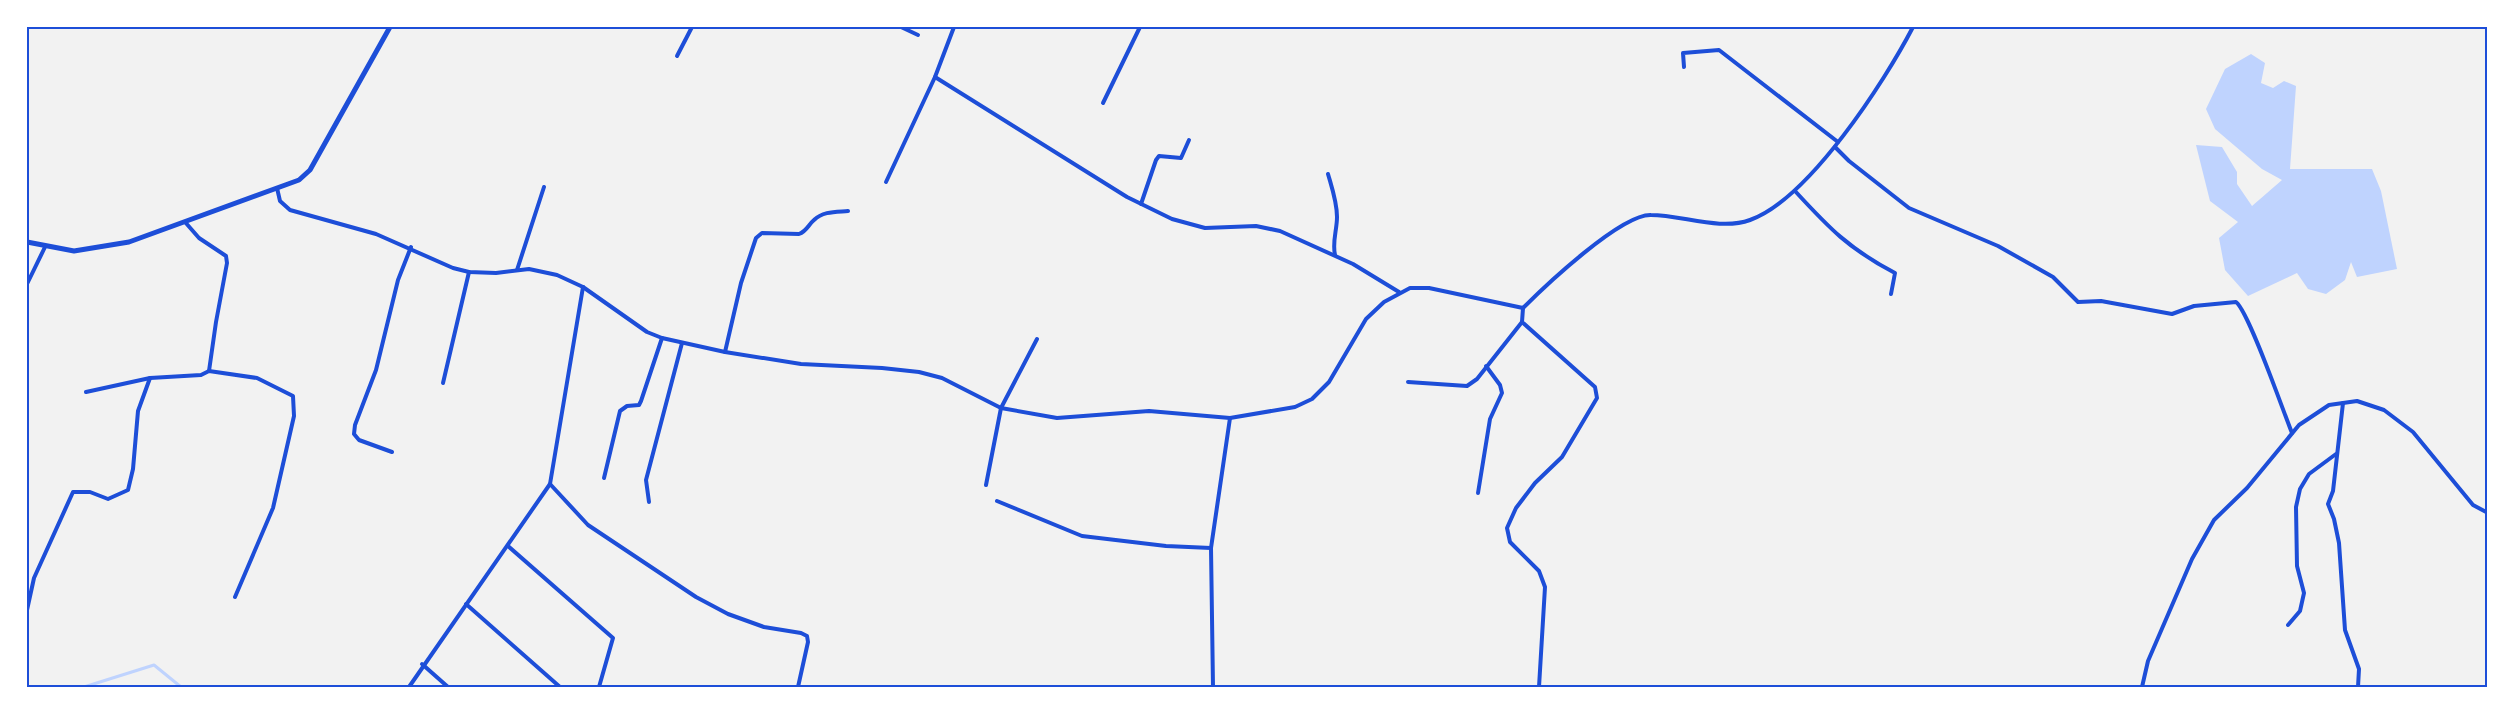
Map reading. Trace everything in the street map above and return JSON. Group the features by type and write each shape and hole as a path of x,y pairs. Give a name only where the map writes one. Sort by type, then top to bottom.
{"main road":[{"path":"27,242 74,251 129,242 299,180 310,170 390,27"}],"street":[{"path":"678,56 692,27"},
{"path":"901,27 918,35"},
{"path":"886,182 935,77 954,27"},
{"path":"1102,103 1140,27"},
{"path":"1408,382 1467,386 1477,379 1522,322 1523,308 1551,280 1621,226 1644,215 1730,224 1751,220 1795,191 1835,147 1878,87 1913,27"},
{"path":"1684,67 1683,53 1719,50 1838,142"},
{"path":"935,77 1141,204 1172,219 1205,228 1256,226 1280,231 1377,276 1399,292"},
{"path":"1141,204 1156,160 1159,156 1181,158 1189,140"},
{"path":"1835,147 1849,161 1909,208 1998,246 2026,261 2053,277 2078,302 2101,301 2172,314 2194,306 2236,302 2241,306 2252,330 2292,433"},
{"path":"1328,174 1335,198 1337,218 1333,244 1335,256"},
{"path":"517,270 544,186"},
{"path":"277,188 280,201 290,210 376,234 453,268 488,273 529,269 557,275 583,287 647,332 662,338 724,352 801,364 919,372 942,378 1001,408 1057,418 1149,411 1230,418 1295,407 1312,399 1329,382 1366,319 1399,292 1410,288 1429,288 1523,308"},
{"path":"1795,191 1835,234 1864,257 1895,273 1891,294"},
{"path":"724,352 741,283 756,238 762,233 799,234 805,232 819,215 848,211"},
{"path":"185,222 199,238 226,256 227,263 209,371"},
{"path":"27,284 45,247"},
{"path":"392,452 360,440 354,434 355,425 376,370 398,280 411,248"},
{"path":"443,382 469,272"},
{"path":"408,687 550,484 583,287"},
{"path":"1522,322 1595,387 1597,398 1562,457 1535,483 1516,508 1507,528 1510,542 1539,571 1545,586 1539,687"},
{"path":"604,478 620,411 627,406 639,405 662,338"},
{"path":"986,485 1001,408 1037,339"},
{"path":"650,502 646,480 682,343"},
{"path":"1478,493 1490,419 1502,393 1500,385 1486,366"},
{"path":"86,392 150,378 201,375 209,371 257,378 293,396 294,416 273,508 236,597"},
{"path":"27,610 34,578 73,492 90,492 108,499 128,490 133,469 138,411 150,378"},
{"path":"2142,687 2152,651 2192,559 2214,520 2247,488 2299,425 2329,405 2357,401 2384,410 2413,432 2473,505 2488,513"},
{"path":"2343,403 2333,491 2328,504 2339,543 2345,630 2359,669 2358,687"},
{"path":"1213,687 1211,548 1230,418"},
{"path":"2288,625 2300,610 2304,593 2297,566 2296,507 2300,489 2309,474 2337,454"},
{"path":"550,484 588,525 696,597 728,614 764,627 807,636 808,642 798,687"},
{"path":"997,501 1082,536 1166,546 1211,548"},
{"path":"507,545 613,638 599,687"},
{"path":"466,604 561,687"},
{"path":"422,664 448,687"}],"water":[{"path":"2251,54 2265,63 2261,83 2273,88 2284,81 2296,86 2290,169 2372,169 2381,191 2397,269 2357,277 2351,262 2345,280 2326,294 2308,289 2297,273 2248,296 2225,270 2219,238 2238,222 2210,201 2196,145 2222,147 2237,172 2237,184 2252,206 2282,180 2262,169 2215,129 2206,109 2225,69"}],"waterway":[{"path":"84,687 154,665 181,687"}]}
